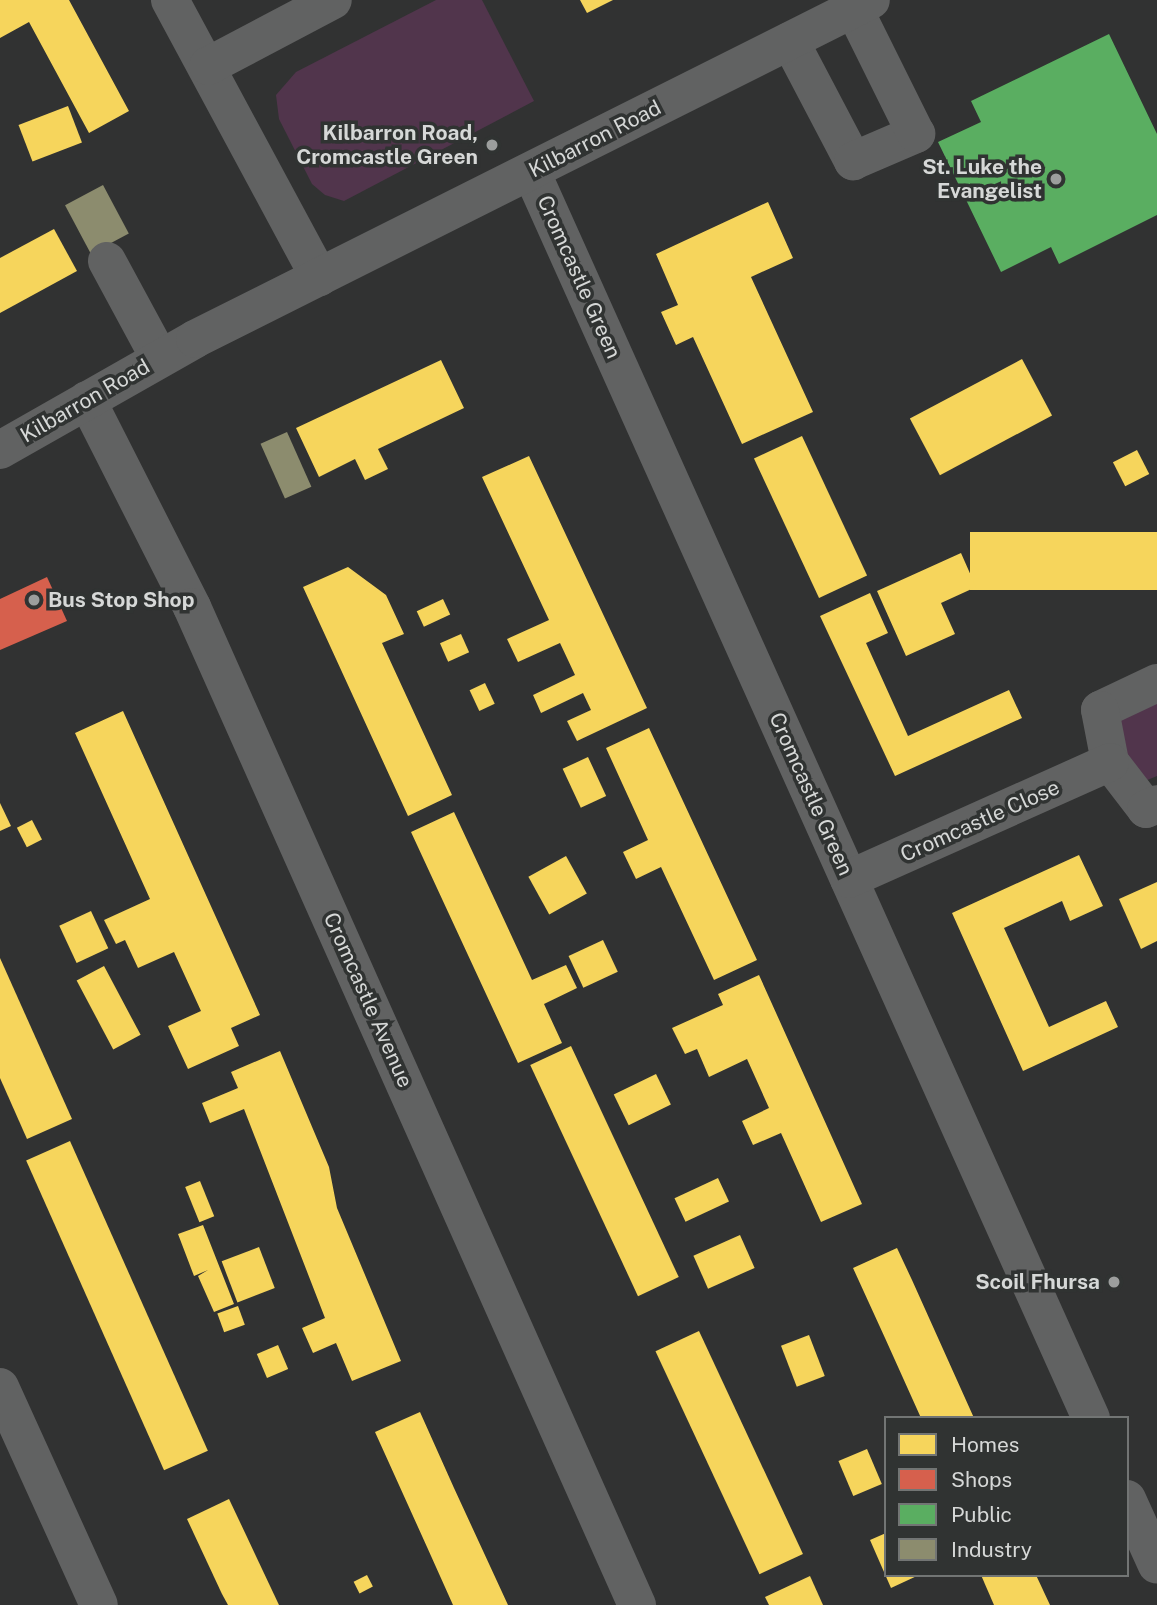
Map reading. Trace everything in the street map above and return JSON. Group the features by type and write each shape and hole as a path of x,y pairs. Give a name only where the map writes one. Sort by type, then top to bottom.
{"street":[{"path":"170,0 208,66 319,277"},
{"path":"208,66 333,0"},
{"path":"790,41 853,161 916,134 863,4"},
{"name":"Kilbarron Road","path":"0,450 160,359 863,4"},
{"name":"Cromcastle Green","path":"531,171 1090,1416"},
{"path":"107,261 160,359"},
{"name":"Cromcastle Avenue","path":"88,400 192,607 637,1605"},
{"path":"1157,683 1100,710 1110,762 1146,809 1157,804"},
{"name":"Cromcastle Close","path":"849,879 1110,762"},
{"path":"0,1387 99,1605"},
{"path":"1129,1503 1156,1558"}],"shaded area":[{"path":"436,0 482,0 534,101 344,201 325,195 312,184 279,119 276,95 296,72"},
{"path":"1157,693 1157,776 1133,786 1104,721"}],"building: Homes":[{"path":"0,0 69,0 129,111 89,133 29,22 0,38"},
{"path":"580,0 613,0 587,13"},
{"path":"68,106 82,142 32,161 19,125"},
{"path":"768,202 793,258 751,277 813,412 742,444 693,337 676,345 661,312 678,305 656,254"},
{"path":"54,229 77,271 0,313 0,258"},
{"path":"1022,359 1052,416 940,475 910,419"},
{"path":"441,360 464,408 378,449 388,469 365,480 355,459 319,477 296,428"},
{"path":"802,436 867,576 819,598 754,458"},
{"path":"1137,450 1149,474 1125,486 1113,462"},
{"path":"529,456 647,708 577,741 567,721 591,710 583,693 541,713 533,695 575,675 560,643 518,662 507,639 549,620 482,477"},
{"path":"970,532 1157,532 1157,590 970,590"},
{"path":"961,553 976,587 941,603 955,634 906,656 877,591"},
{"path":"348,567 386,595 404,634 382,643 452,795 408,816 303,587"},
{"path":"870,593 888,633 866,643 908,736 1009,690 1022,718 895,776 820,616"},
{"path":"443,599 450,614 424,627 417,611"},
{"path":"461,634 469,652 448,662 440,643"},
{"path":"485,683 495,704 479,711 470,690"},
{"path":"123,711 260,1015 231,1028 239,1046 188,1069 168,1026 201,1011 174,952 138,968 125,940 116,944 104,920 150,899 75,733"},
{"path":"649,728 757,960 714,980 661,867 636,879 623,852 648,840 606,748"},
{"path":"588,757 606,796 581,808 563,769"},
{"path":"0,803 11,826 0,831"},
{"path":"454,812 532,980 566,965 577,988 544,1004 562,1043 518,1063 411,832"},
{"path":"32,820 42,840 27,847 17,828"},
{"path":"1079,855 1103,906 1070,921 1062,901 1004,928 1049,1027 1106,1001 1118,1027 1023,1071 952,913"},
{"path":"566,856 587,894 549,914 528,877"},
{"path":"1157,882 1157,941 1141,949 1119,899"},
{"path":"91,911 108,948 77,963 59,926"},
{"path":"603,940 618,972 583,988 569,956"},
{"path":"0,958 72,1119 27,1139 0,1078"},
{"path":"104,966 141,1035 113,1049 77,981"},
{"path":"759,975 862,1204 821,1222 781,1133 753,1145 742,1121 769,1108 747,1059 709,1077 697,1049 685,1054 672,1028 723,1005 718,994"},
{"path":"571,1046 679,1277 638,1296 530,1065"},
{"path":"280,1051 329,1167 337,1208 401,1361 352,1381 336,1343 313,1353 302,1328 325,1318 244,1109 210,1123 202,1103 238,1088 231,1072"},
{"path":"656,1074 671,1105 629,1125 614,1095"},
{"path":"70,1141 208,1451 164,1470 26,1161"},
{"path":"718,1178 729,1202 685,1222 674,1198"},
{"path":"200,1181 214,1216 199,1222 185,1187"},
{"path":"203,1225 234,1304 214,1312 198,1276 208,1270 194,1276 178,1234"},
{"path":"740,1235 755,1268 708,1289 693,1256"},
{"path":"259,1247 275,1288 237,1302 222,1261"},
{"path":"897,1248 973,1416 920,1416 853,1268"},
{"path":"238,1306 245,1325 224,1332 217,1314"},
{"path":"699,1331 803,1554 759,1574 655,1351"},
{"path":"809,1335 825,1376 797,1387 781,1346"},
{"path":"278,1345 288,1369 267,1378 257,1354"},
{"path":"420,1412 508,1605 453,1605 375,1432"},
{"path":"867,1449 882,1484 853,1496 838,1461"},
{"path":"229,1499 279,1605 228,1605 222,1594 187,1519"},
{"path":"884,1534 884,1572 870,1540"},
{"path":"367,1575 373,1587 360,1593 354,1582"},
{"path":"810,1576 823,1605 769,1605 765,1597"},
{"path":"886,1577 915,1577 891,1588"},
{"path":"982,1577 1037,1577 1050,1605 994,1605"}],"building: Shops":[{"name":"Bus Stop Shop","path":"47,577 67,621 0,650 0,599"}],"building: Public":[{"name":"St. Luke the Evangelist","path":"1109,34 1157,134 1157,215 1059,264 1051,247 1001,272 938,142 981,122 971,101"}],"building: Industry":[{"path":"103,185 129,234 91,254 65,205"},
{"path":"287,432 311,487 285,499 261,444"}],"place":[{"name":"Kilbarron Road, Cromcastle Green","path":"492,145"},
{"name":"St. Luke the Evangelist","path":"1056,179"},
{"name":"Bus Stop Shop","path":"34,600"},
{"name":"Scoil Fhursa","path":"1114,1282"}]}
